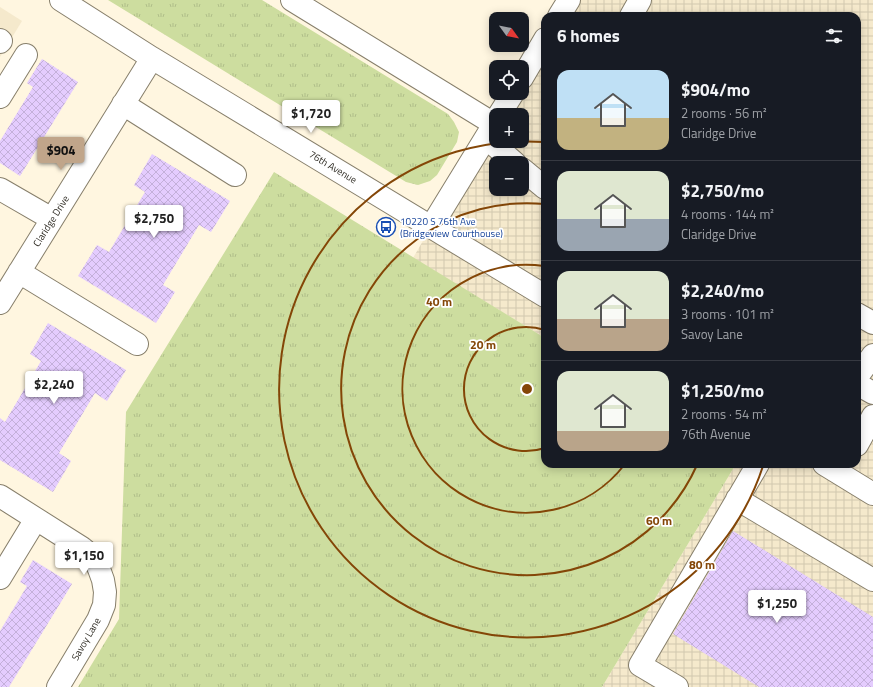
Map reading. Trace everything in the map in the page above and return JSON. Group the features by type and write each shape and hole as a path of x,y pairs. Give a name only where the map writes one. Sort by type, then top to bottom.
{"street":[{"name":"76th Avenue","path":"61,0 152,58 541,294"},
{"path":"292,0 489,121"},
{"path":"562,12 569,0"},
{"path":"633,12 640,0"},
{"path":"529,66 541,46"},
{"path":"0,97 26,55"},
{"name":"Claridge Drive","path":"0,303 152,58"},
{"path":"123,104 235,175"},
{"path":"431,227 489,132"},
{"path":"529,175 541,185"},
{"path":"0,190 52,219"},
{"path":"19,272 138,344"},
{"path":"861,316 873,323"},
{"path":"861,371 873,354"},
{"path":"861,386 873,393"},
{"path":"861,438 873,416"},
{"path":"676,687 640,665 756,468"},
{"path":"838,468 873,494"},
{"name":"Savoy Lane","path":"0,496 82,548 94,558 103,580 104,605 98,620 58,687"},
{"path":"737,499 873,580"},
{"path":"0,578 36,519"}],"shaded area":[{"path":"569,0 873,0 873,687 602,687 734,468 861,468 861,12 562,12"},
{"path":"0,7 22,21 0,57"},
{"path":"541,46 541,336 413,258 431,227 491,148 529,148 529,108 503,108 508,100 529,100 529,65"}],"green space":[{"path":"108,0 262,0 448,114 459,132 457,142 437,175 430,181 418,185 406,182"},
{"path":"274,172 541,336 541,468 734,468 602,687 78,687 119,619 126,412"}],"building":[{"path":"42,59 78,82 20,176 0,163 0,141 33,87 27,83"},
{"path":"152,154 230,201 211,232 199,225 163,285 175,292 156,323 78,276 97,245 109,252 145,192 134,185"},
{"path":"48,323 126,370 107,401 95,393 59,453 71,461 53,492 0,460 0,418 5,422 41,361 30,354"},
{"path":"733,531 873,617 873,687 759,687 673,634"},
{"path":"33,560 72,584 9,687 0,687 0,631 27,586 20,582"}],"place":[{"name":"10220 S 76th Ave (Bridgeview Courthouse)","path":"386,227"}]}
